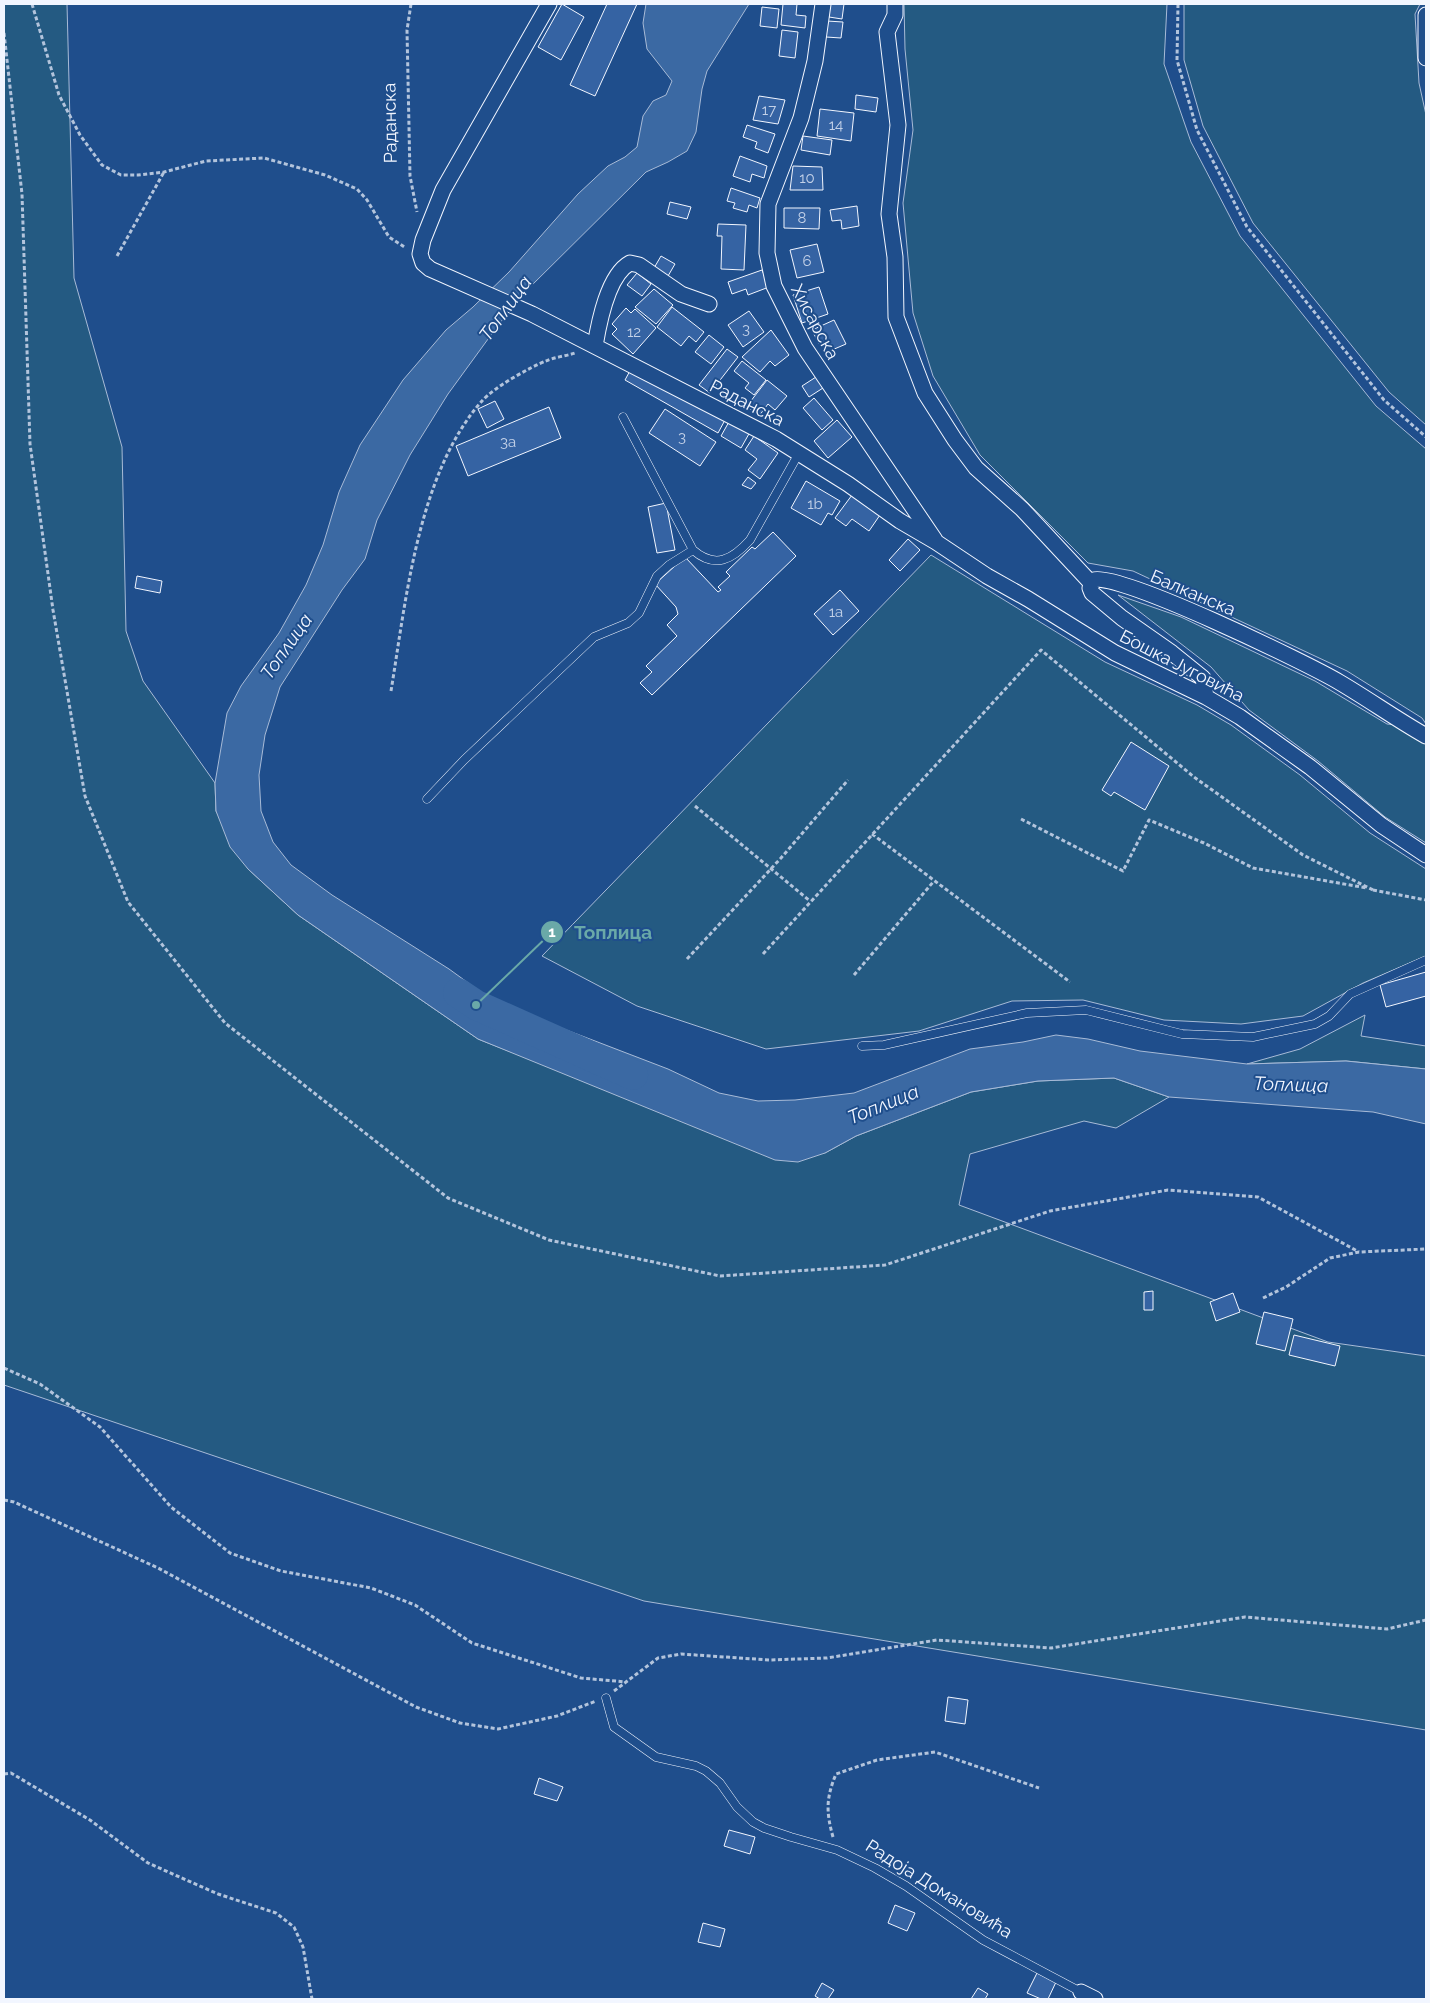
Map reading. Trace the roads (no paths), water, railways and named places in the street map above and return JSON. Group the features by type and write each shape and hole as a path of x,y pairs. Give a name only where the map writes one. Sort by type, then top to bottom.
{"street":[{"name":"Раданска","path":"549,4 443,190 423,240 420,254 423,263 430,269 532,314 776,439 848,484 900,521 936,542"},
{"name":"Хисарска","path":"823,4 816,62 801,118 768,204 767,253 774,286 805,348 936,542"},
{"path":"895,4 895,15 888,32 898,125 889,214 894,256 896,317 926,393 954,440 976,468 1022,509 1091,583 1092,593 1122,618 1172,653 1203,678 1206,697"},
{"path":"1426,15 1426,58"},
{"path":"592,345 600,317 616,278 630,263 639,265 680,294 709,304"},
{"name":"Бошка Југовића","path":"936,542 987,576 1028,599 1115,654 1206,697 1240,717 1302,762 1380,825 1426,855"},
{"name":"Балканска","path":"1091,583 1098,578 1120,583 1187,609 1244,635 1339,682 1426,736"}],"lane":[{"path":"623,417 693,550 706,558 718,561 728,558 743,548 755,532 799,453"},
{"path":"427,798 464,760 594,637 628,623 639,613 657,576 669,565 693,550"},
{"path":"862,1046 884,1045 1027,1013 1086,1010 1182,1034 1254,1037 1315,1024 1330,1016 1350,994 1426,960"},
{"name":"Радоја Домановића","path":"606,1698 614,1727 656,1757 696,1766 706,1771 720,1783 737,1807 753,1822 764,1828 837,1850 875,1868 906,1886 983,1940 1088,1996"}],"water":[{"path":"646,4 749,4 707,71 702,89 696,132 687,151 646,172 526,291 499,324 448,394 410,455 377,520 365,559 342,590 280,687 265,735 259,775 261,811 273,842 291,865 332,895 449,969 496,1003 668,1069 719,1093 758,1101 795,1100 854,1093 970,1049 1023,1042 1056,1035 1088,1039 1140,1051 1247,1064 1346,1061 1426,1069 1426,1124 1373,1112 1169,1097 1114,1078 1038,1081 971,1092 856,1136 825,1153 798,1162 775,1160 478,1039 298,915 248,869 230,847 216,811 215,783 227,713 241,686 279,633 306,585 323,545 339,492 360,445 403,380 446,330 509,272 578,194 608,166 625,157 637,147 643,116 653,101 666,95 672,81 647,49 643,23","holes":["493,1011 589,1046 609,1057 590,1057 543,1044 492,1017"]}],"waterway":[{"name":"Топлица","path":"458,993 476,1005 633,1075"}],"place":[{"name":"Топлица","path":"476,1005"}]}
